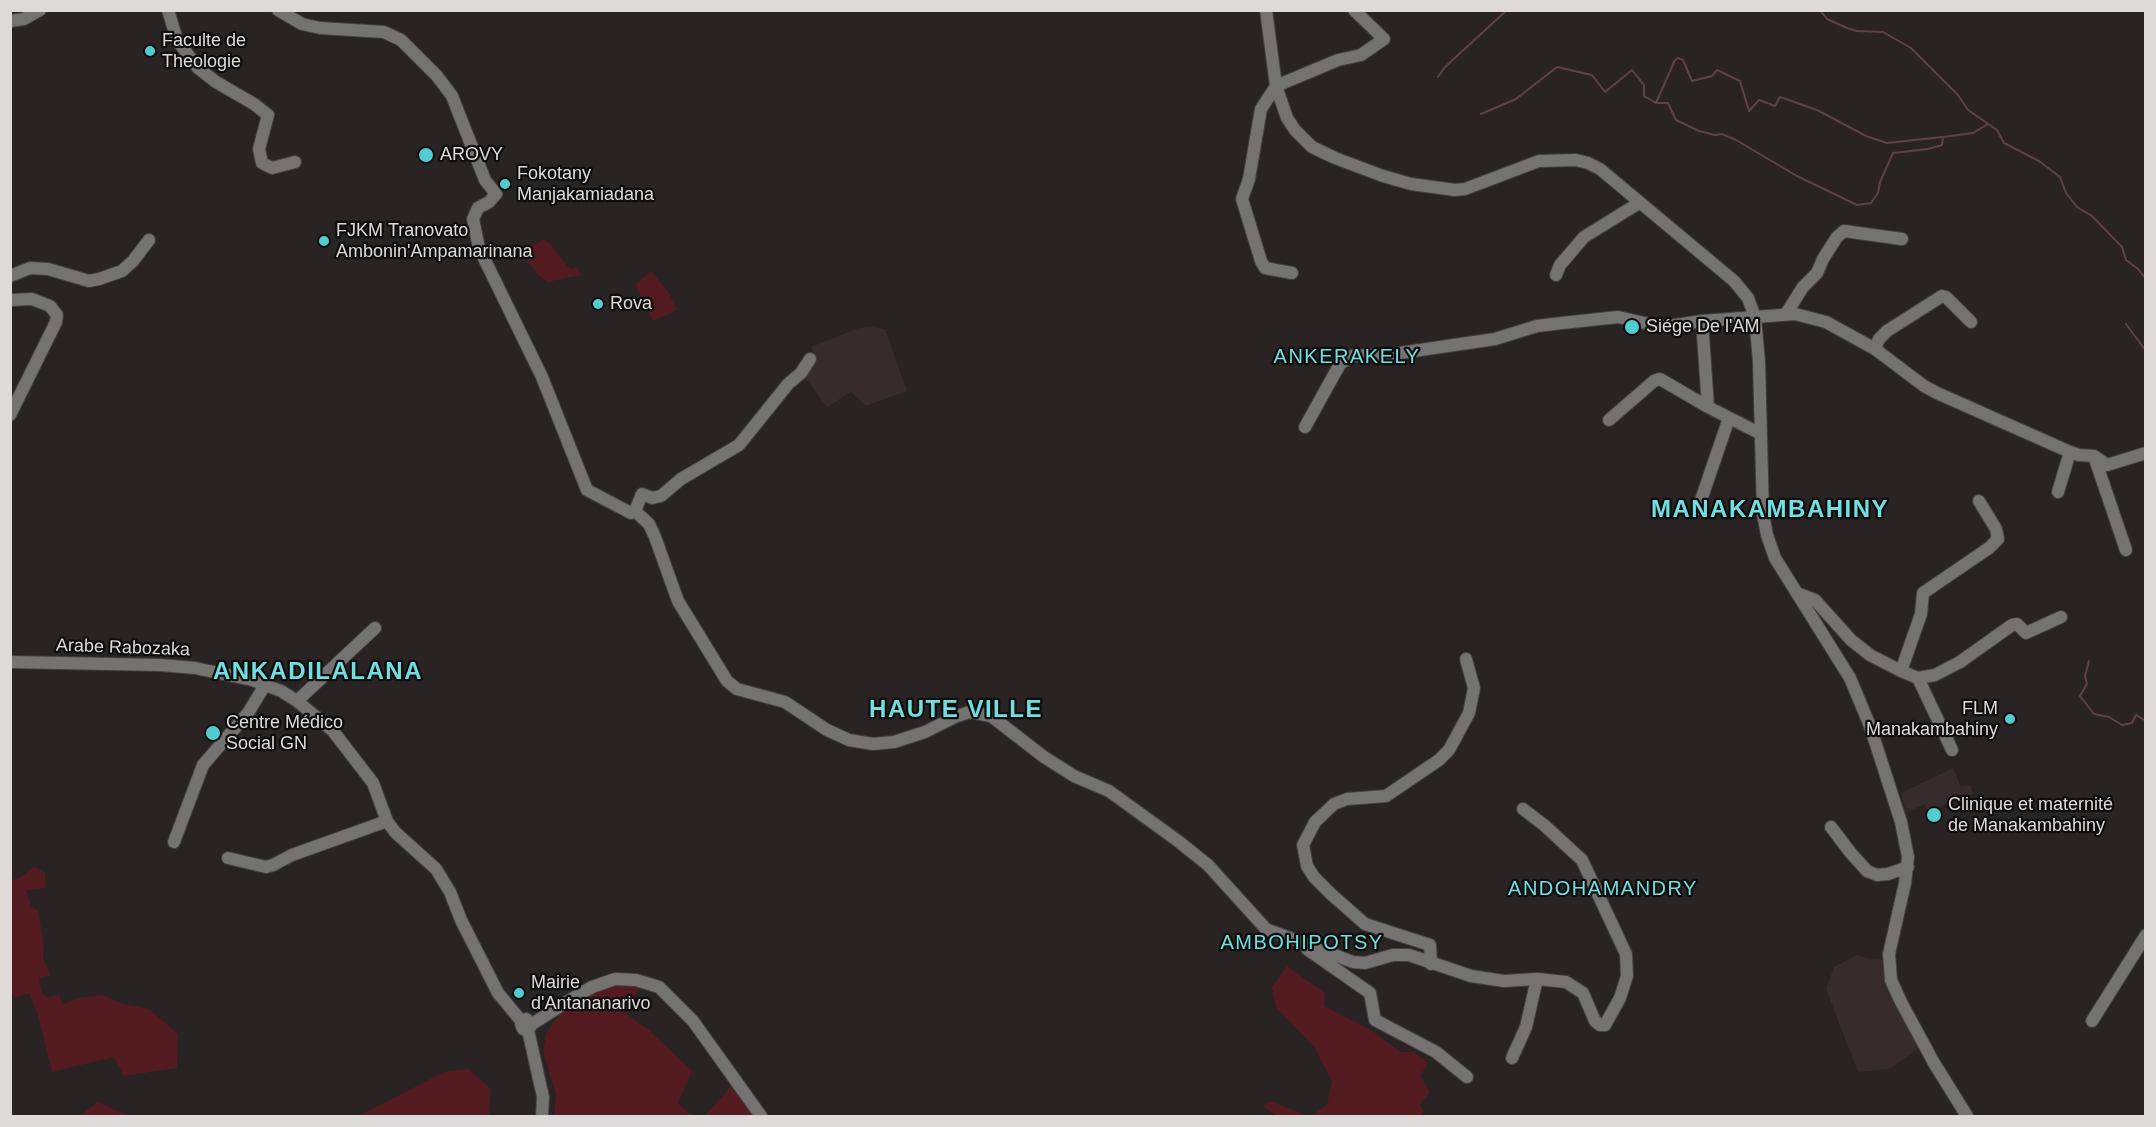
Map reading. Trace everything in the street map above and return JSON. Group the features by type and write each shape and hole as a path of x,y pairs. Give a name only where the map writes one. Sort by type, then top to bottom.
{"street":[{"path":"10,21 24,19 40,10"},
{"path":"168,10 177,40 198,68 268,115 259,149 262,163 272,168 295,162"},
{"path":"278,10 302,24 320,28 384,32 401,40 437,76 452,96 485,180 496,194 489,202 478,208 473,219 479,248 542,377 587,490 631,513 635,511"},
{"path":"1266,10 1276,86 1287,118 1312,147 1383,176 1411,184 1455,190 1465,189 1539,161 1576,160 1588,163 1600,169 1734,281 1748,298 1755,317 1764,524 1775,558 1850,678 1861,701 1901,822 1908,867 1889,954 1891,980 1934,1063 1967,1116"},
{"path":"1292,273 1265,268 1260,261 1242,199 1249,179 1261,109 1276,86 1338,60 1361,55 1384,39 1354,10"},
{"path":"1556,275 1560,265 1584,237 1640,203"},
{"path":"1786,314 1803,287 1817,273 1837,237 1844,231 1902,239"},
{"path":"10,276 30,268 48,269 89,281 99,279 122,271 149,240"},
{"path":"1875,349 1879,339 1887,331 1942,296 1946,297 1971,322"},
{"path":"10,300 32,300 50,306 57,315 56,322 10,415"},
{"path":"1305,427 1340,364 1352,356 1393,354 1495,339 1537,326 1618,317 1662,327 1702,321 1795,314 1826,322 1875,349 1924,386 1937,393 2070,452 2094,456 2107,465 2145,453"},
{"path":"1702,321 1708,407"},
{"path":"635,511 642,494 652,498 661,495 681,479 739,445 788,384 801,373 810,359"},
{"path":"1609,420 1654,381 1660,379 1761,434"},
{"path":"1698,509 1730,418"},
{"path":"2058,492 2070,452"},
{"path":"2094,456 2126,550"},
{"path":"1900,672 1922,614 1923,593 1989,548 1998,539 1996,529 1980,501"},
{"path":"635,511 649,524 678,602 727,681 737,689 785,702 827,730 849,740 873,744 894,742 925,732 970,712 991,716 1044,757 1074,776 1108,791 1139,811 1208,865 1266,929 1353,962 1365,963 1393,955 1409,955 1471,976 1504,981 1538,979 1566,982 1583,993 1594,1021 1605,1025 1620,998 1627,976 1626,954 1582,860 1544,825 1523,810"},
{"path":"1797,593 1815,600 1860,648 1900,672 1918,678 1935,675 1960,662 2012,625 2017,624 2026,633 2061,617"},
{"path":"297,701 375,628"},
{"path":"1431,964 1430,945 1365,924 1331,894 1314,877 1307,866 1303,846 1315,822 1334,804 1347,799 1386,796 1439,760 1449,750 1469,713 1474,687 1466,659"},
{"name":"Arabe Rabozaka","path":"10,662 160,665 195,668 252,680 297,701 333,731 349,750 373,783 387,821 404,841 436,868 450,892 461,920 498,993 527,1025"},
{"path":"1918,678 1952,750"},
{"path":"174,842 203,765 248,713 265,685"},
{"path":"228,858 266,867 292,855 387,821"},
{"path":"1831,827 1867,871 1877,875 1888,874 1908,867"},
{"path":"2092,1021 2145,935"},
{"path":"1297,941 1370,993 1375,1020 1436,1052 1467,1077"},
{"path":"542,1116 542,1089 527,1025 592,987 615,979 636,980 659,987 693,1021 761,1116"},
{"path":"1512,1058 1526,1027 1538,979"}],"shaded area":[{"path":"543,239 550,244 570,269 577,267 581,275 548,282 539,276 522,254"},
{"path":"651,272 669,293 677,310 653,321 635,284"},
{"path":"859,328 885,329 907,391 866,406 851,392 827,407 803,375 817,359 811,347"},
{"path":"1953,768 1961,787 1970,785 1973,794 1928,811 1925,804 1906,812 1901,793"},
{"path":"34,866 45,873 46,888 26,890 31,906 38,911 44,945 43,957 50,975 39,978 42,994 47,997 59,995 63,1004 79,998 102,995 124,1004 149,1009 178,1034 177,1068 124,1076 114,1057 52,1072 38,1015 29,993 15,998 11,991 11,880 20,878"},
{"path":"1857,955 1882,960 1918,1049 1890,1069 1858,1072 1826,989 1834,967"},
{"path":"1287,966 1325,993 1324,1006 1371,1030 1401,1052 1413,1052 1429,1063 1420,1075 1430,1092 1420,1105 1424,1112 1421,1116 1310,1116 1327,1105 1332,1081 1314,1047 1276,1007 1272,987"},
{"path":"620,982 641,985 624,1012 649,1030 692,1071 678,1103 690,1114 696,1116 554,1116 556,1095 543,1052 546,1034 555,1020 596,989"},
{"path":"469,1069 491,1089 489,1116 358,1116 444,1072"},
{"path":"731,1086 754,1116 704,1116 711,1109"},
{"path":"1271,1101 1307,1116 1277,1116 1262,1106"},
{"path":"97,1102 129,1116 80,1116"}],"waterway":[{"path":"1438,77 1445,67 1507,10"},
{"path":"1820,10 1827,19 1847,28 1857,31 1883,32 1911,48 1958,95 1968,110 1997,130 2004,143 2039,161 2060,177 2066,193 2077,207 2092,216 2122,247 2126,260 2146,279"},
{"path":"1656,103 1675,60 1678,58 1683,60 1692,81 1712,76 1717,70 1740,81 1749,111 1759,100 1775,106 1780,97 1817,110 1866,136 1887,143 1942,137"},
{"path":"1481,114 1516,99 1557,67 1592,75 1605,92 1632,70 1644,85 1644,96 1656,103 1668,103 1676,120 1699,131 1715,135 1722,134 1736,140 1797,176 1857,205 1871,203 1878,193 1880,182 1893,153 1942,145 1943,137 1973,133 1988,124"},
{"path":"2126,324 2146,351"},
{"path":"2089,661 2085,676 2087,684 2080,696 2094,714 2109,717 2122,725 2132,723 2136,715 2146,721"}],"place":[{"name":"Faculte de Theologie","path":"150,51"},
{"name":"AROVY","path":"426,155"},
{"name":"Fokotany Manjakamiadana","path":"505,184"},
{"name":"FJKM Tranovato Ambonin'Ampamarinana","path":"324,241"},
{"name":"Rova","path":"598,304"},
{"name":"Siége De l'AM","path":"1632,327"},
{"name":"FLM Manakambahiny","path":"2010,719"},
{"name":"Centre Médico Social GN","path":"213,733"},
{"name":"Clinique et maternité de Manakambahiny","path":"1934,815"},
{"name":"Mairie d'Antananarivo","path":"519,993"}],"district":[{"name":"ANKERAKELY","path":"1347,357"},
{"name":"MANAKAMBAHINY","path":"1770,510"},
{"name":"ANKADILALANA","path":"318,672"},
{"name":"HAUTE VILLE","path":"956,710"},
{"name":"ANDOHAMANDRY","path":"1603,889"},
{"name":"AMBOHIPOTSY","path":"1302,943"}]}
